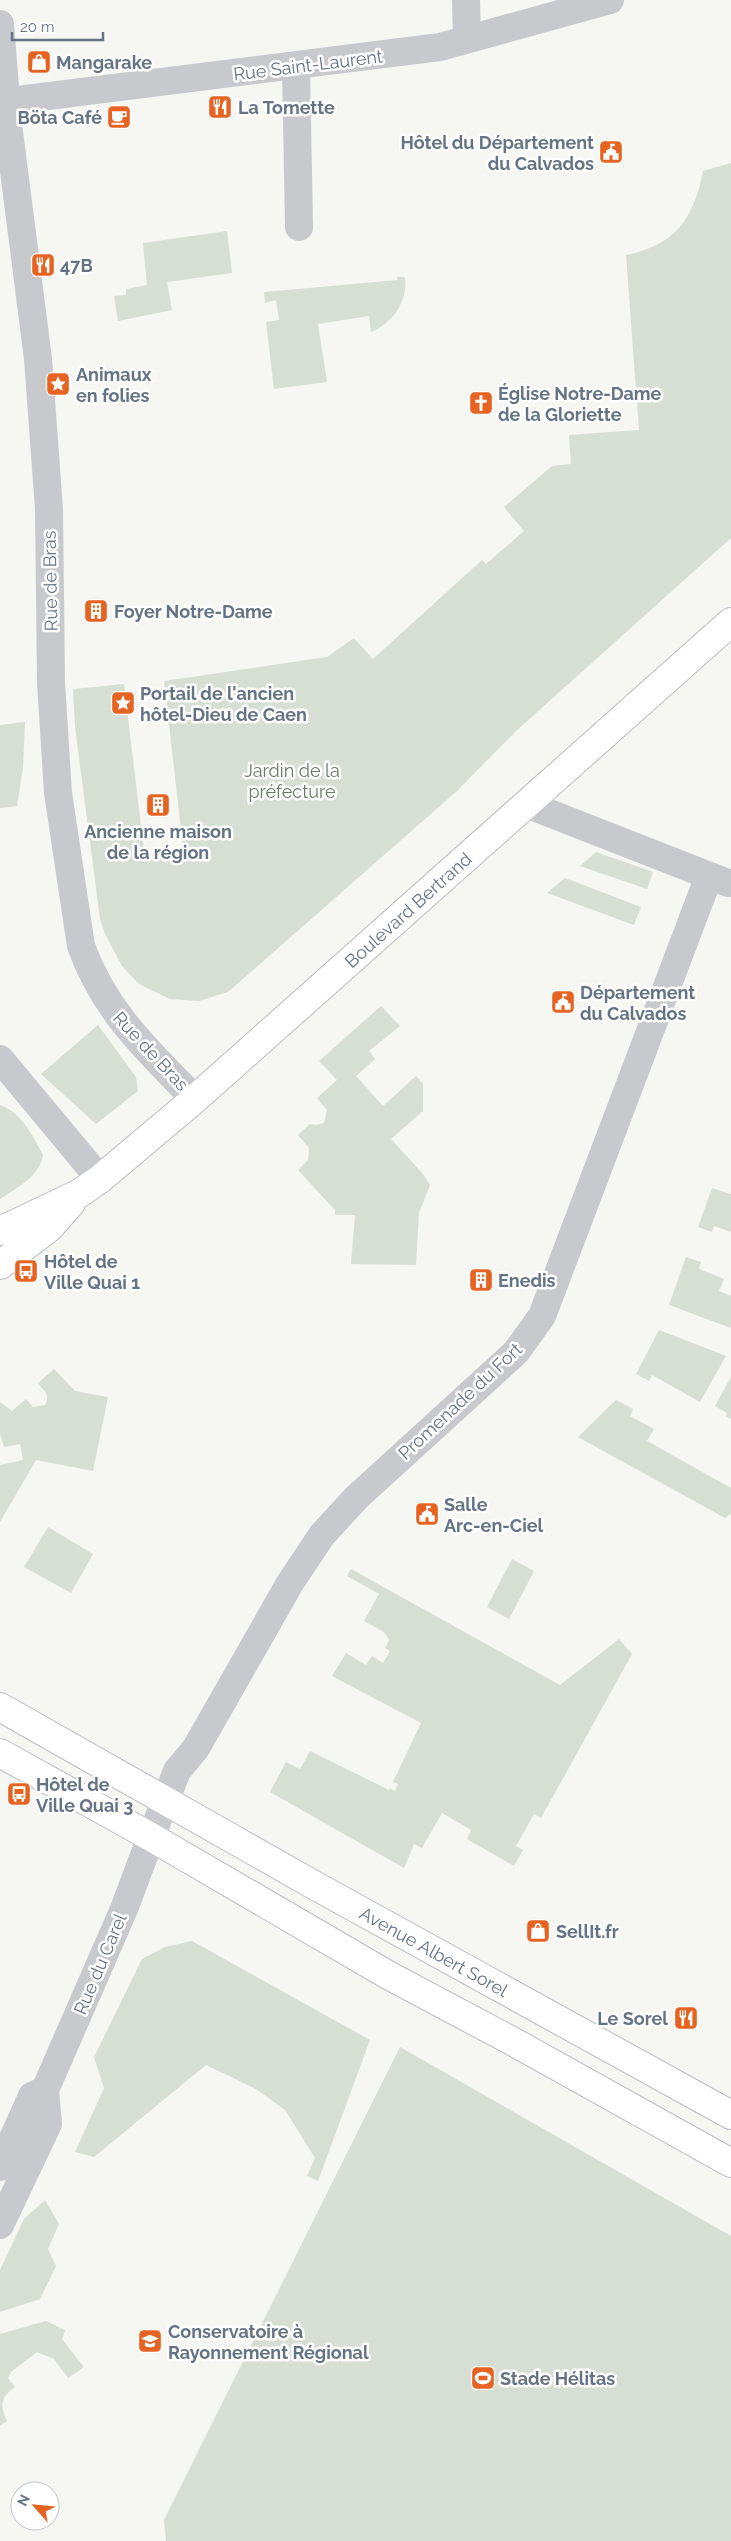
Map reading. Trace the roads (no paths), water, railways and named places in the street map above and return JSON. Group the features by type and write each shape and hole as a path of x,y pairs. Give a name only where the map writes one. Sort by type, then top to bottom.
{"main road":[{"name":"Boulevard Bertrand","path":"0,1264 27,1247 49,1228 90,1186 195,1099 731,622"},
{"name":"Boulevard Bertrand","path":"0,1231 90,1186"},
{"name":"Avenue Albert Sorel","path":"0,1707 731,2115"},
{"path":"0,1753 151,1837 388,1975 512,2041 731,2163"}],"street":[{"path":"466,0 467,39"},
{"name":"Rue Saint-Laurent","path":"3,101 440,47 610,0"},
{"name":"Rue de Bras","path":"0,24 3,101 33,313 47,486 51,682 58,793 81,946 89,968 116,1016 195,1099"},
{"path":"296,66 299,227"},
{"name":"Promenade du Fort","path":"166,1801 177,1771 196,1748 290,1583 322,1535 356,1498 516,1352 542,1316 718,879 526,804"},
{"path":"0,1059 90,1186"},
{"path":"151,1837 166,1801"},
{"name":"Rue du Carel","path":"0,2225 48,2124 45,2090 124,1909 151,1837"},
{"name":"Rue du Carel","path":"0,2167 32,2096 45,2090"}],"place":[{"name":"Mangarake","path":"39,62"},
{"name":"La Tomette","path":"220,107"},
{"name":"Böta Café","path":"119,117"},
{"name":"Hôtel du Département du Calvados","path":"611,152"},
{"name":"47B","path":"43,265"},
{"name":"Animaux en folies","path":"58,384"},
{"name":"Église Notre-Dame de la Gloriette","path":"481,403"},
{"name":"Foyer Notre-Dame","path":"96,611"},
{"name":"Portail de l'ancien hôtel-Dieu de Caen","path":"123,703"},
{"name":"Ancienne maison de la région","path":"158,805"},
{"name":"Département du Calvados","path":"563,1002"},
{"name":"Hôtel de Ville Quai 1","path":"26,1271"},
{"name":"Enedis","path":"481,1280"},
{"name":"Salle Arc-en-Ciel","path":"427,1514"},
{"name":"Hôtel de Ville Quai 3","path":"19,1794"},
{"name":"SellIt.fr","path":"538,1931"},
{"name":"Le Sorel","path":"686,2018"},
{"name":"Conservatoire à Rayonnement Régional","path":"150,2341"},
{"name":"Stade Hélitas","path":"483,2378"}],"park label":[{"name":"Jardin de la préfecture","path":"292,780"}]}
